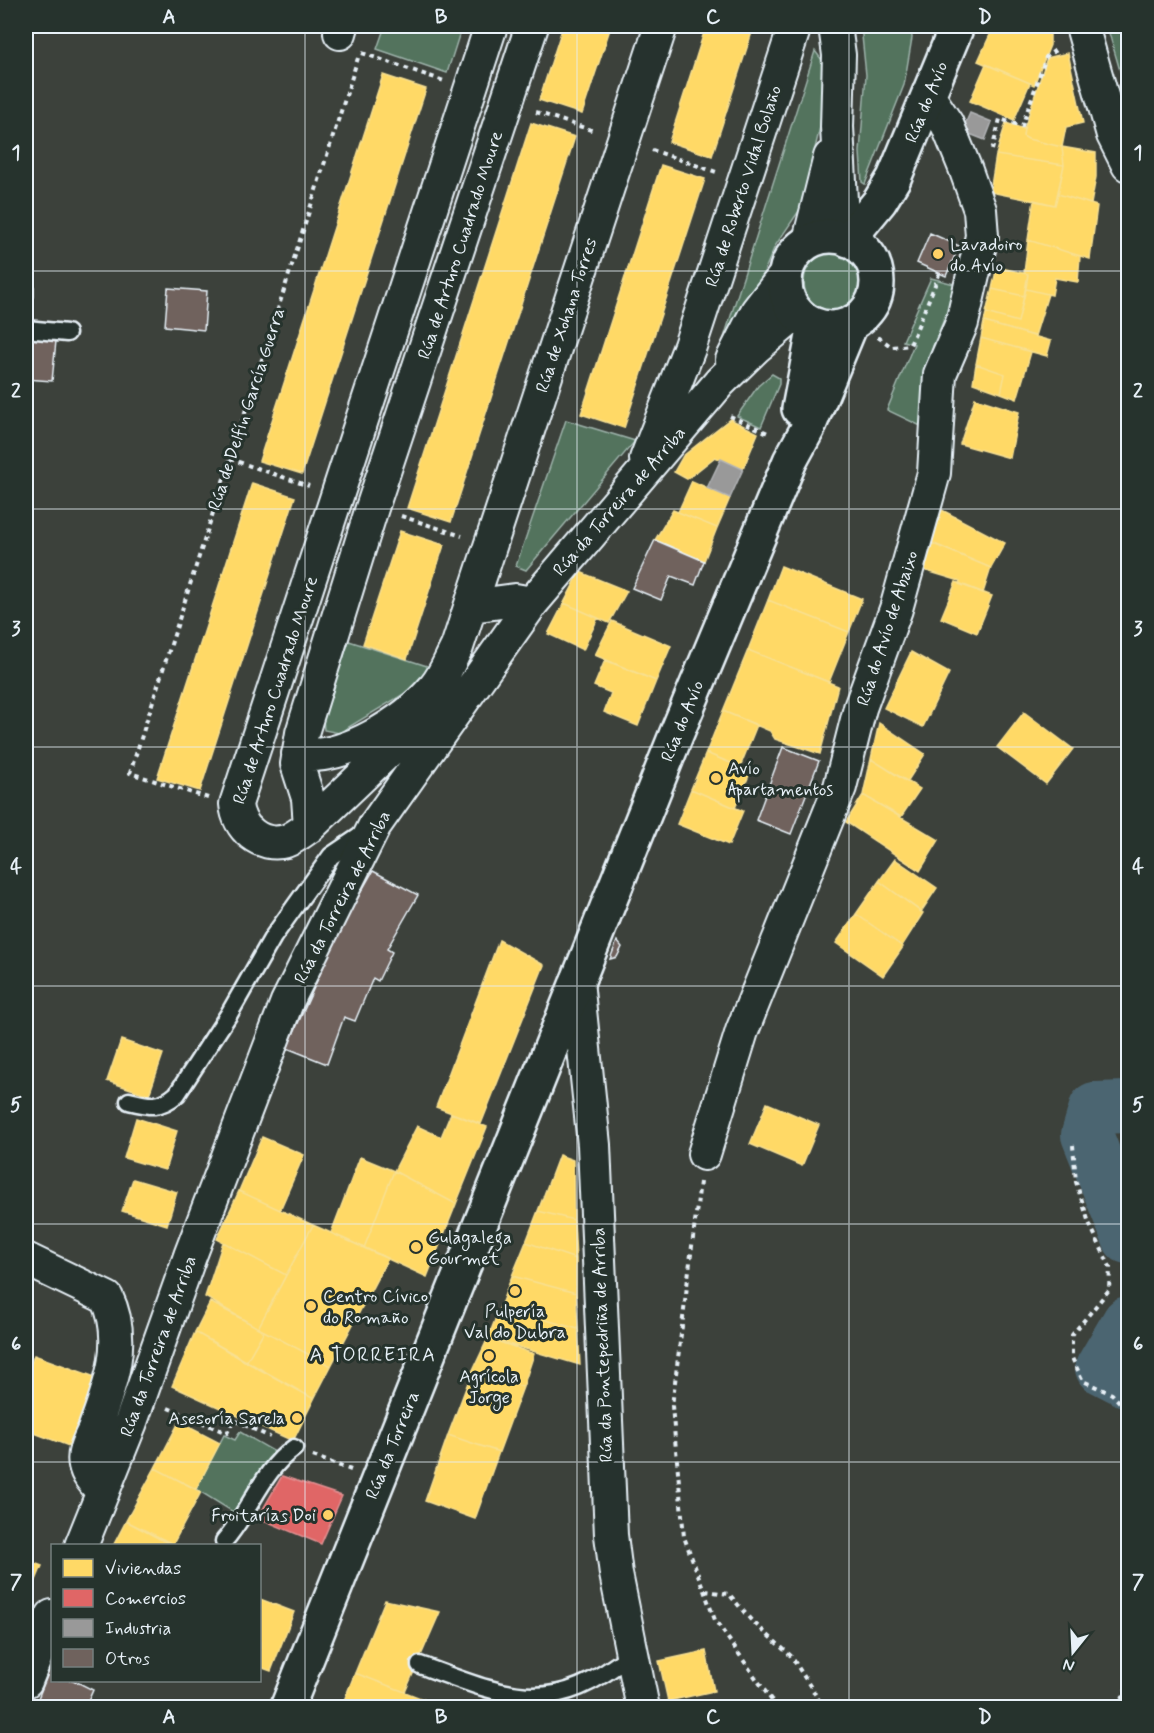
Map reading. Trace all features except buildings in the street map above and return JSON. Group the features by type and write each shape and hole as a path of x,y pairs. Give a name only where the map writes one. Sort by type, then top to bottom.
{"main road":[{"name":"Rúa do Avío","path":"874,265 894,178 957,26"},
{"name":"Rúa do Avío","path":"846,238 894,178"},
{"path":"824,236 846,238 862,248 874,265 878,280 864,330 833,328 806,319 786,293 785,274 788,263 799,249 809,241 824,236"},
{"name":"Rúa do Avío","path":"577,981 784,450 806,319"},
{"name":"Rúa do Avío","path":"784,450 808,428 864,330"},
{"name":"Rúa da Torreira","path":"288,1707 577,981"}],"street":[{"name":"Rúa de Arturo Cuadrado Moure","path":"491,26 226,802 237,813 245,828 252,835 268,842 288,840 310,826 308,798 297,764 302,733 372,508 532,26"},
{"name":"Rúa de Xohana Torres","path":"298,754 313,756 326,754 364,740 410,714 436,686 456,647 661,26"},
{"name":"Rúa de Roberto Vidal Bolaño","path":"642,474 673,384 690,346 795,26"},
{"path":"835,26 840,86 837,127 846,238"},
{"path":"1072,35 1113,135 1128,165"},
{"name":"Rúa do Avío de Abaixo","path":"704,1154 742,1031 840,787 860,708 896,609 934,473 940,374 962,323 982,236 980,210 966,168 947,124 929,97"},
{"path":"809,241 837,127"},
{"name":"Rúa da Torreira de Arriba","path":"719,394 757,311 785,274"},
{"name":"Rúa da Torreira de Arriba","path":"81,1544 287,1002 375,825 532,603 642,474 719,394 755,348 806,319"},
{"name":"Rúa de Roberto Vidal Bolaño","path":"690,346 688,366 691,376 701,386 719,394"},
{"path":"471,606 515,600 532,603"},
{"path":"310,826 422,719 475,683 456,647"},
{"name":"Rúa da Pontepedriña de Arriba","path":"577,981 594,1145 611,1534 631,1654 643,1707"},
{"name":"Rúa da Torreira de Arriba","path":"26,1260 107,1298 112,1309 115,1348 113,1377 84,1455 88,1474 103,1492"},
{"path":"26,1681 51,1618"}],"lane":[{"path":"26,329 67,333"},
{"path":"129,1101 154,1107 166,1103 177,1094 223,1023 273,937 331,856 375,825"},
{"path":"224,1541 241,1521 277,1460 294,1448"},
{"path":"420,1665 495,1691 524,1697 544,1697 586,1686 610,1672 631,1654"}],"path":[{"path":"992,151 1000,119 1022,126 1046,57 1072,35"},
{"name":"Rúa de Delfín García Guerra","path":"226,802 130,773 230,459 351,39"},
{"path":"351,39 443,81"},
{"path":"534,111 586,129"},
{"path":"664,154 714,171"},
{"path":"864,330 892,347 910,345 938,278"},
{"path":"719,394 784,450"},
{"path":"230,459 317,489"},
{"path":"410,519 466,538"},
{"path":"1073,1145 1076,1182 1089,1223 1110,1267 1109,1290 1072,1335 1072,1358 1083,1381 1112,1394 1128,1411"},
{"path":"704,1154 672,1406 684,1537 715,1620 777,1707"},
{"path":"180,1413 227,1433 234,1420 279,1441"},
{"path":"705,1591 729,1594 750,1619 791,1656 824,1707"},
{"path":"1119,1707 1128,1684"}],"green space":[{"path":"385,26 462,26 447,73 377,49"},
{"path":"861,26 911,26 912,38 904,85 865,184 862,182 860,152 866,75"},
{"path":"1107,26 1128,26 1128,98"},
{"path":"815,51 825,64 825,84 820,127 801,208 775,246 758,286 716,363"},
{"path":"827,253 839,253 854,261 862,276 862,288 854,303 839,311 827,311 812,303 804,288 804,276 812,261"},
{"path":"931,278 958,285 933,346 926,379 925,428 887,410 914,344 903,341"},
{"path":"772,374 779,378 779,384 761,427 737,416 758,386"},
{"path":"566,420 635,441 526,570 516,566"},
{"path":"349,641 430,667 417,686 339,733 324,730 323,718"},
{"path":"240,1432 275,1452 238,1515 196,1489 224,1435 235,1440"}],"waterway":[{"path":"1128,1107 1095,1108 1087,1135 1128,1238"},
{"path":"1128,1322 1101,1368 1128,1382"}],"place":[{"name":"Lavadoiro do Avío","path":"938,254"},
{"name":"Avío Apartamentos","path":"716,778"},
{"name":"Gulagalega Gourmet","path":"416,1247"},
{"name":"Pulpería Val do Dubra","path":"515,1291"},
{"name":"Centro Cívico do Romaño","path":"311,1306"},
{"name":"Agrícola Jorge","path":"489,1356"},
{"name":"Asesoría Sarela","path":"297,1418"},
{"name":"Froitarías Doi","path":"328,1515"}],"district":[{"name":"A TORREIRA","path":"373,1354"}]}
